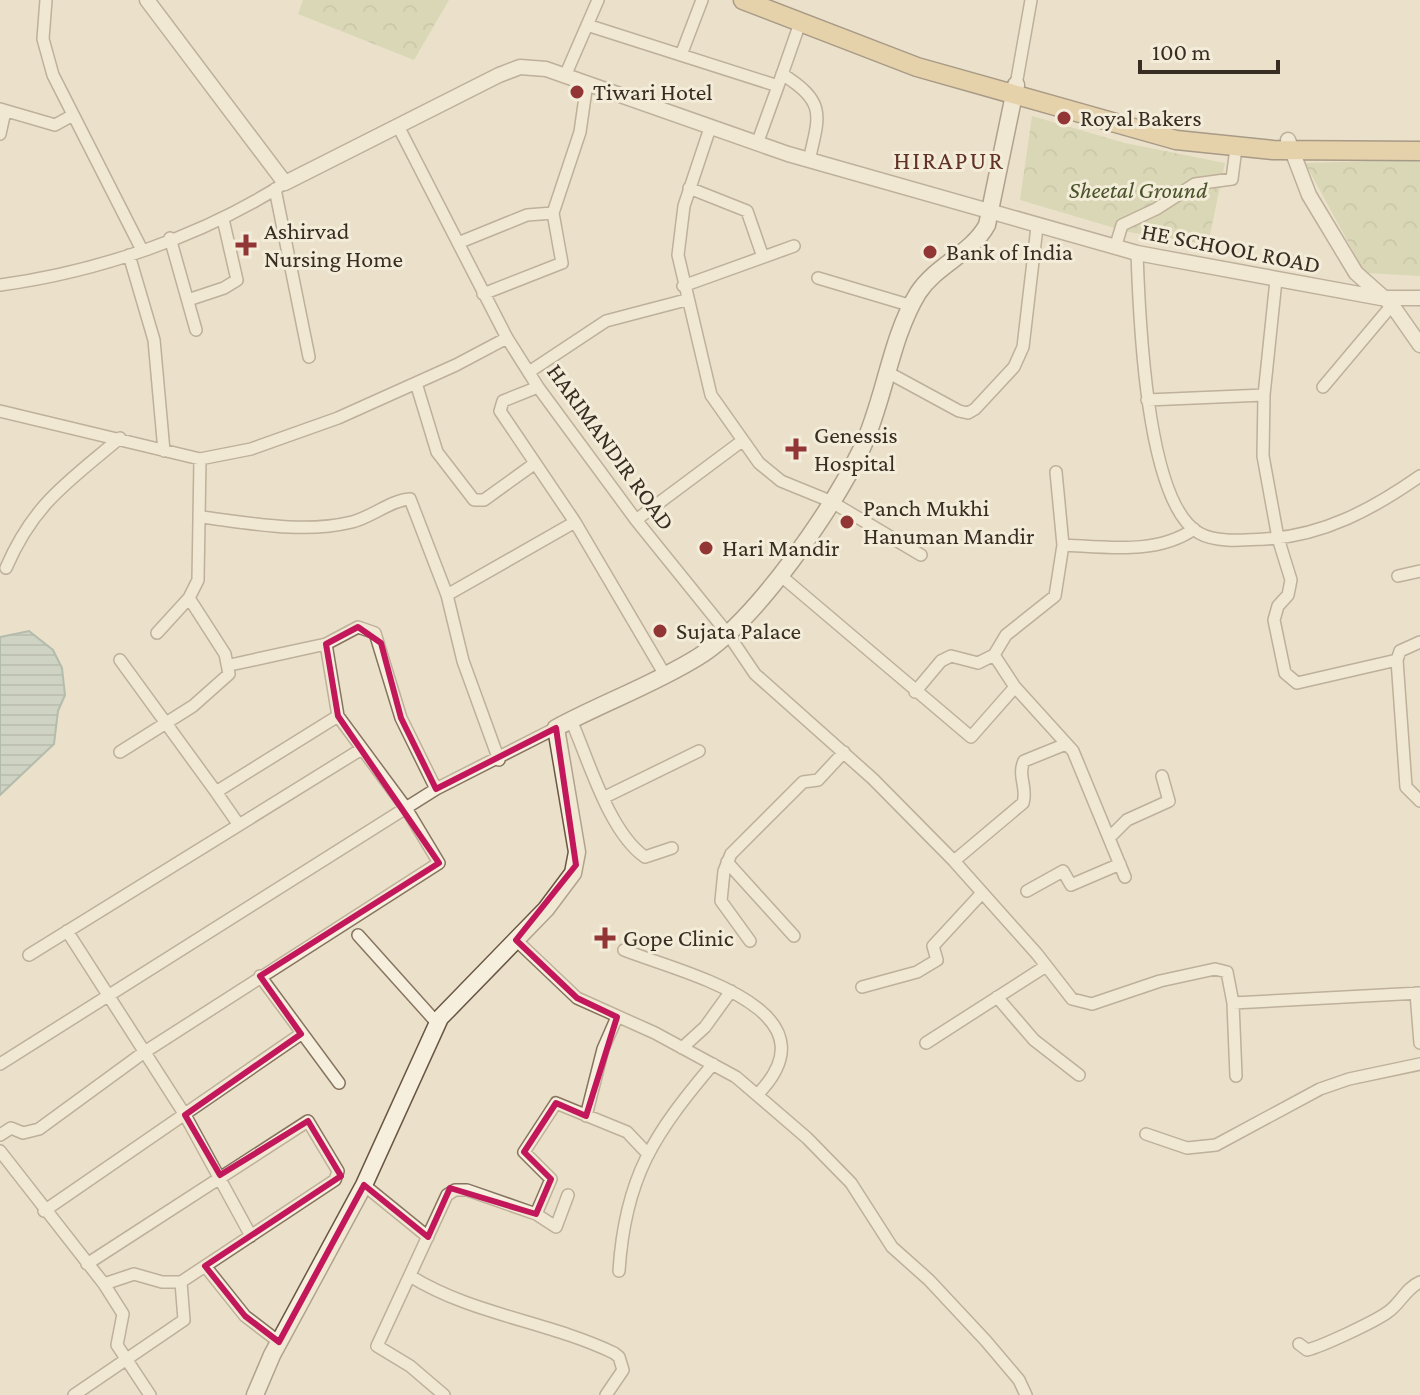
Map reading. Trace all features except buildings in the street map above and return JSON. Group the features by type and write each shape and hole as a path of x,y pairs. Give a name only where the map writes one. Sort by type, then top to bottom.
{"highway":[{"path":"743,0 772,3 904,52 1149,134 1236,148 1420,140"},
{"path":"772,3 800,23 917,67 1164,127 1289,146 1420,151"}],"main road":[{"path":"255,1395 279,1342 364,1185 437,1023 554,901 576,865 563,724 699,656 728,634 780,575 861,449 912,306 933,275 982,234 992,214 1015,90"}],"street":[{"path":"46,0 43,39 53,75 142,250"},
{"path":"147,0 280,186 309,357"},
{"path":"565,76 598,0"},
{"path":"681,55 702,0"},
{"path":"1015,90 1031,0"},
{"path":"757,144 800,23"},
{"path":"587,25 681,55 800,85 817,105 819,118 809,160"},
{"name":"HE SCHOOL ROAD","path":"280,186 514,68 538,68 757,144 1115,248 1387,302 1420,298"},
{"path":"483,294 562,263 553,213 580,132 587,83"},
{"path":"0,134 2,110 55,125 73,115"},
{"name":"HARIMANDIR ROAD","path":"398,126 483,294 538,387 636,520 728,634 755,674 844,752 954,861 1072,999 1092,1004 1160,981 1215,969 1229,976 1233,1003"},
{"path":"710,128 689,188 679,231 683,286 711,395 759,463 781,481 830,501 921,555"},
{"path":"1289,146 1309,195 1356,273 1387,302 1420,345"},
{"path":"1115,248 1122,225 1195,184 1232,179 1236,148"},
{"path":"0,285 129,255 223,219 280,186"},
{"path":"689,188 747,211 763,257"},
{"path":"458,243 527,215 553,213"},
{"path":"188,300 224,288 237,280 223,219"},
{"path":"889,373 959,411 968,413 975,409 1014,367 1023,347 1037,227"},
{"path":"170,238 196,330"},
{"path":"683,286 794,246"},
{"path":"1137,253 1147,400 1155,448 1180,513 1194,529 1211,537 1278,538 1307,533 1360,514 1420,476"},
{"path":"129,255 154,340 164,451"},
{"path":"818,278 912,306"},
{"path":"1276,280 1264,395 1263,456 1291,588 1274,620 1285,673 1290,681 1297,683 1397,660"},
{"path":"529,372 606,321 686,300"},
{"path":"1323,387 1387,302"},
{"path":"0,411 200,459 251,449 338,418 507,338"},
{"path":"416,383 437,452 474,500 484,500 534,464"},
{"path":"538,387 510,397 500,405 500,411 575,522 665,675"},
{"path":"1147,400 1264,395"},
{"path":"6,568 20,536 39,510 120,438"},
{"path":"636,520 742,441"},
{"path":"157,633 189,598 198,580 200,459"},
{"path":"915,692 941,661 951,656 978,663 994,655 1006,635 1055,596 1063,545 1056,472"},
{"path":"201,517 265,525 331,526 374,515 399,501 410,499 447,595 463,661 499,760"},
{"path":"447,595 575,522"},
{"path":"1063,545 1122,548 1176,542 1194,529"},
{"path":"1398,576 1420,571"},
{"path":"780,575 971,737 1015,687"},
{"path":"120,752 218,687 229,674 230,665 189,598"},
{"path":"230,665 326,644 358,627 375,633 401,718 436,789"},
{"path":"1420,642 1400,651 1397,660 1406,787 1420,801"},
{"path":"0,1135 11,1128 23,1133 39,1129 143,1053 439,863 406,808 360,750 338,716 326,644"},
{"path":"994,655 1015,687 1073,751 1125,877"},
{"path":"120,660 168,722 239,825"},
{"path":"216,792 338,716"},
{"path":"0,1064 436,789 499,760 563,724 631,847 645,857 672,848"},
{"path":"954,861 1023,803 1026,794 1020,769 1024,761 1066,744"},
{"path":"29,955 360,750"},
{"path":"605,797 699,751"},
{"path":"750,941 721,901 727,862 777,806 803,782 818,780 844,752"},
{"path":"1110,837 1127,820 1169,801 1162,776"},
{"path":"727,862 794,936"},
{"path":"1027,891 1063,871 1071,885 1120,864"},
{"path":"862,987 917,972 937,960 933,946 982,893"},
{"path":"67,931 185,1115 251,1236"},
{"path":"358,935 437,1023"},
{"path":"516,940 577,998 713,1064 736,1077 757,1095 851,1183 892,1247 986,1341 1019,1380 1026,1395"},
{"path":"624,950 731,991 754,1004 773,1022 781,1037 784,1055 780,1068 757,1095"},
{"path":"926,1043 1046,966"},
{"path":"260,976 339,1083"},
{"path":"682,1048 710,1020 731,991"},
{"path":"1236,1076 1233,1003 1418,993 1420,1043"},
{"path":"997,997 1034,1040 1079,1075"},
{"path":"586,1116 603,1049 617,1017"},
{"path":"44,1211 301,1034"},
{"path":"619,1271 625,1221 638,1170 646,1152 666,1119 713,1064"},
{"path":"1146,1134 1187,1148 1216,1145 1320,1089 1349,1079 1420,1064"},
{"path":"536,1214 551,1179 524,1152 556,1103 627,1132 646,1152"},
{"path":"87,1264 220,1175 308,1121 338,1171 335,1180 181,1282 162,1282 134,1274 104,1284"},
{"path":"0,1151 104,1284 123,1314 123,1326 116,1338 150,1395"},
{"path":"364,1185 428,1237"},
{"path":"444,1395 410,1366 377,1346 447,1195 455,1190 536,1214 556,1227 568,1195"},
{"path":"205,1266 245,1316 279,1342"},
{"path":"410,1276 444,1297 554,1328 614,1353 619,1357 623,1370 606,1395"},
{"path":"74,1395 184,1320 181,1282"},
{"path":"1299,1344 1307,1350 1329,1345 1343,1333 1388,1312 1420,1282"}],"highlighted area":[{"path":"358,627 381,643 401,718 436,789 556,728 576,865 516,940 577,998 617,1017 586,1116 556,1103 524,1152 551,1179 536,1214 450,1188 428,1237 364,1185 279,1342 245,1316 205,1266 341,1176 308,1121 220,1175 185,1115 301,1034 260,976 439,863 338,716 326,644"}],"green space":[{"path":"303,0 449,0 414,60 298,14"},
{"name":"Sheetal Ground","path":"1032,116 1125,143 1225,163 1208,244 1128,232 1020,200"},
{"path":"1420,162 1420,276 1365,273 1305,163"}],"water":[{"path":"29,631 53,650 62,668 65,695 58,711 54,744 0,795 0,637"}],"place":[{"name":"Tiwari Hotel","path":"577,92"},
{"name":"Royal Bakers","path":"1064,118"},
{"name":"Ashirvad Nursing Home","path":"246,245"},
{"name":"Bank of India","path":"930,252"},
{"name":"Genessis Hospital","path":"796,449"},
{"name":"Panch Mukhi Hanuman Mandir","path":"847,522"},
{"name":"Hari Mandir","path":"706,548"},
{"name":"Sujata Palace","path":"660,631"},
{"name":"Gope Clinic","path":"605,938"}],"district":[{"name":"HIRAPUR","path":"949,160"}]}
